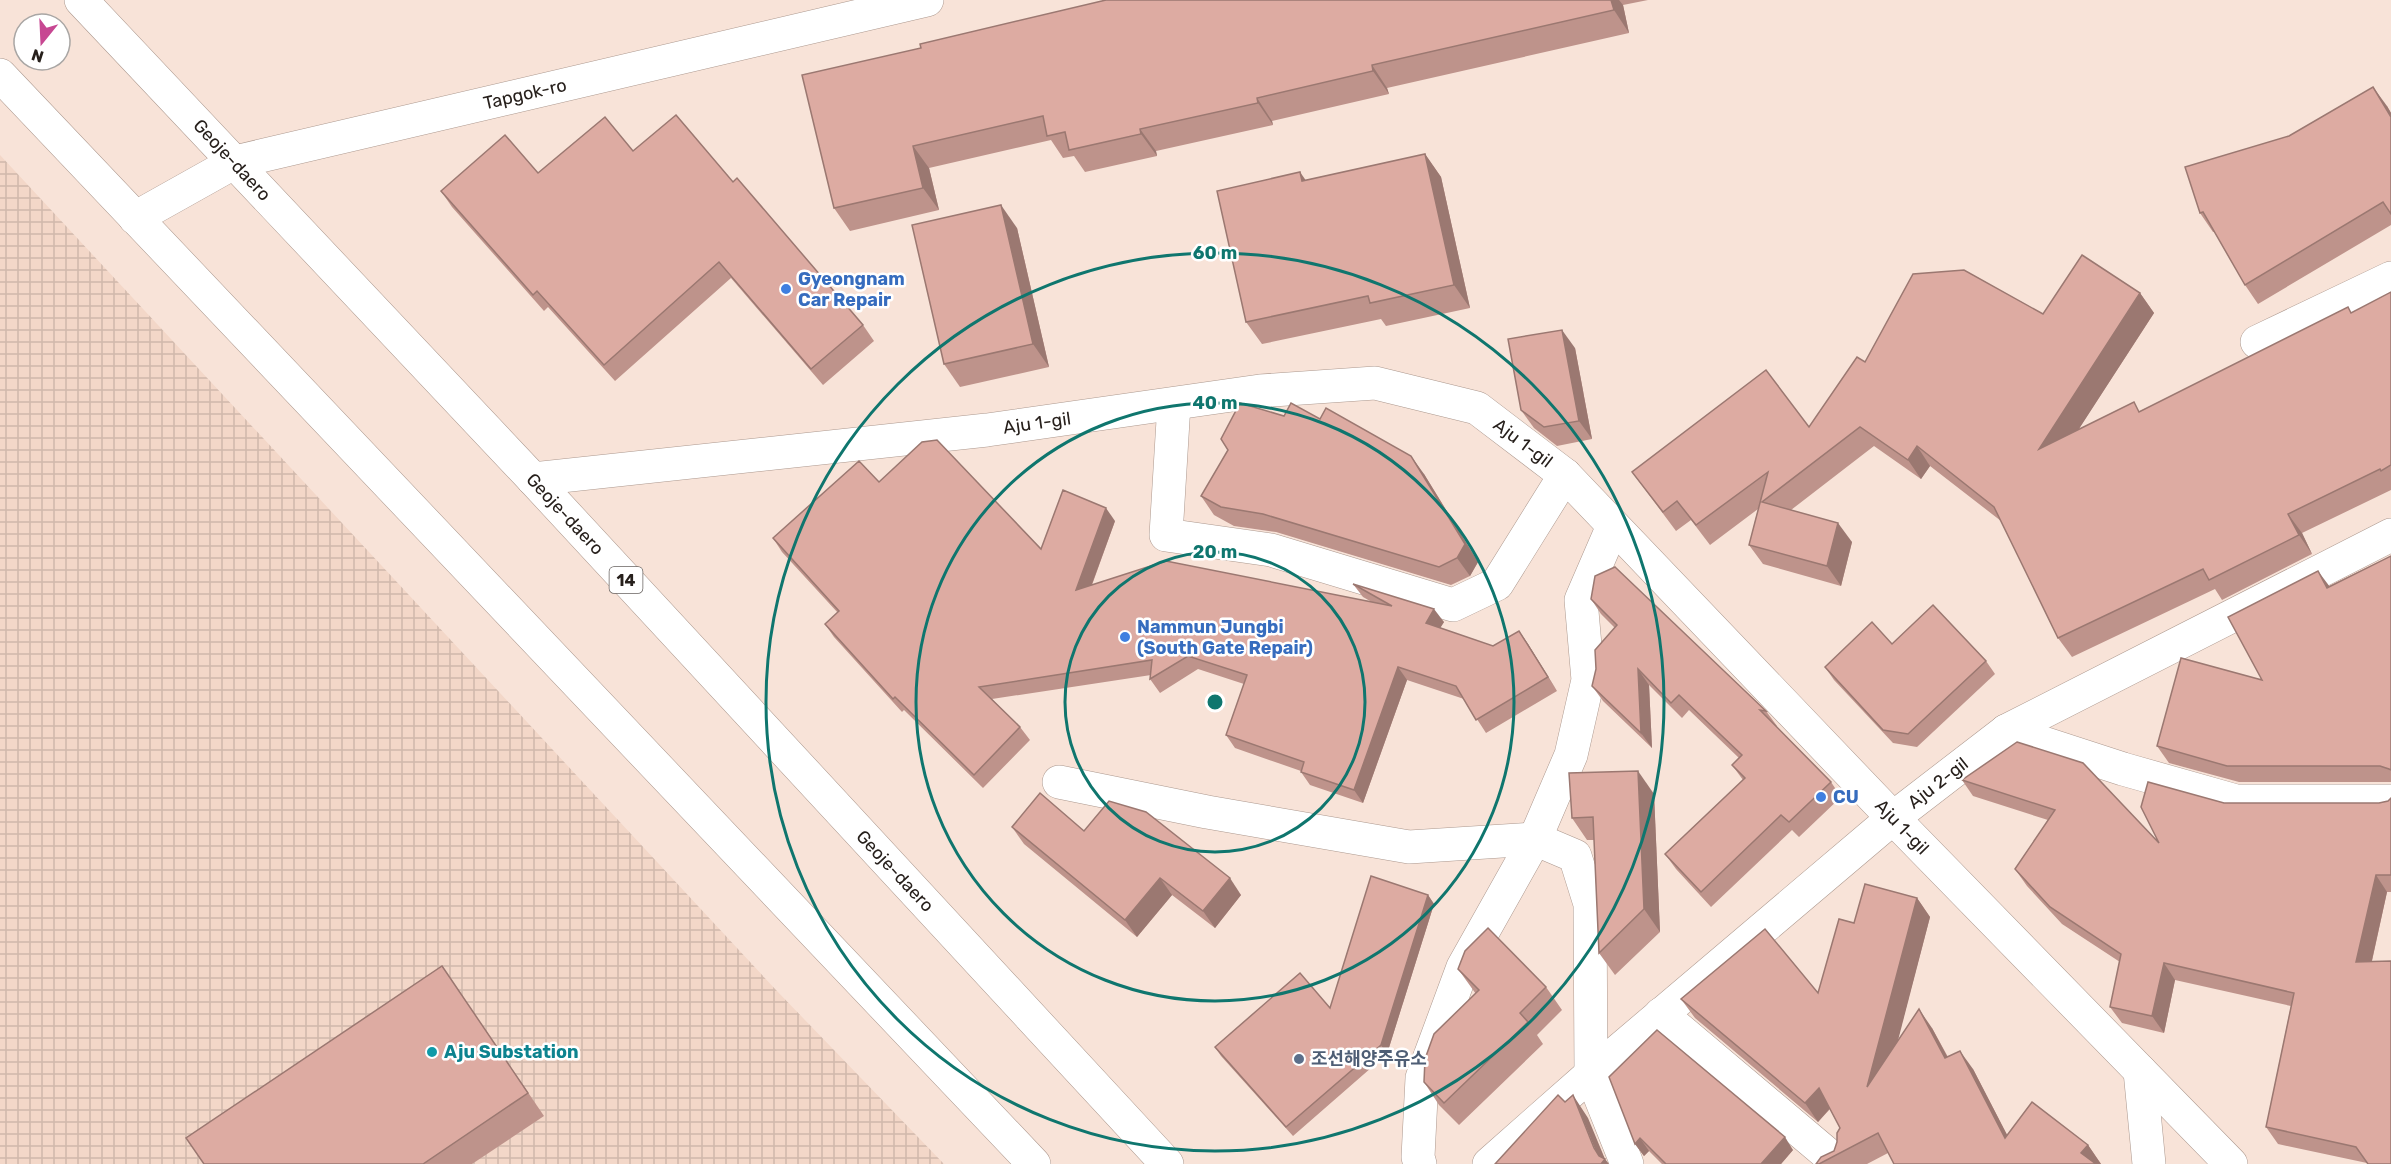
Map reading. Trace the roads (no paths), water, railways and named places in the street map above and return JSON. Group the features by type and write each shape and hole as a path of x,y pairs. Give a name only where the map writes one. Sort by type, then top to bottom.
{"main road":[{"name":"Geoje-daero","path":"81,0 533,479 1167,1164"},
{"name":"Tapgok-ro","path":"135,218 235,162 927,0"},
{"path":"0,75 1034,1164"},
{"path":"2258,342 2391,278"},
{"name":"Aju 1-gil","path":"533,479 987,430 1260,392 1375,383 1477,408 1565,475 1893,818 2231,1164"},
{"path":"1174,404 1166,535 1270,550 1453,604 1497,584 1565,475"},
{"path":"1420,1164 1418,1157 1422,1078 1464,967 1535,839 1571,755 1588,680 1581,600 1613,526"},
{"name":"Aju 2-gil","path":"1489,1164 1661,1014 1893,818 2006,731 2391,535"},
{"path":"2006,731 2123,769 2236,801 2391,801"},
{"path":"1059,782 1206,812 1409,847 1535,839 1575,856 1590,904 1591,1074 1627,1164"},
{"path":"1661,1014 1832,1158"},
{"path":"2140,1071 2149,1164"}],"place":[{"name":"Gyeongnam Car Repair","path":"786,289"},
{"name":"Nammun Jungbi (South Gate Repair)","path":"1125,637"},
{"name":"CU","path":"1821,797"},
{"name":"Aju Substation","path":"432,1052"},
{"name":"조선해양주유소","path":"1299,1059"}]}
